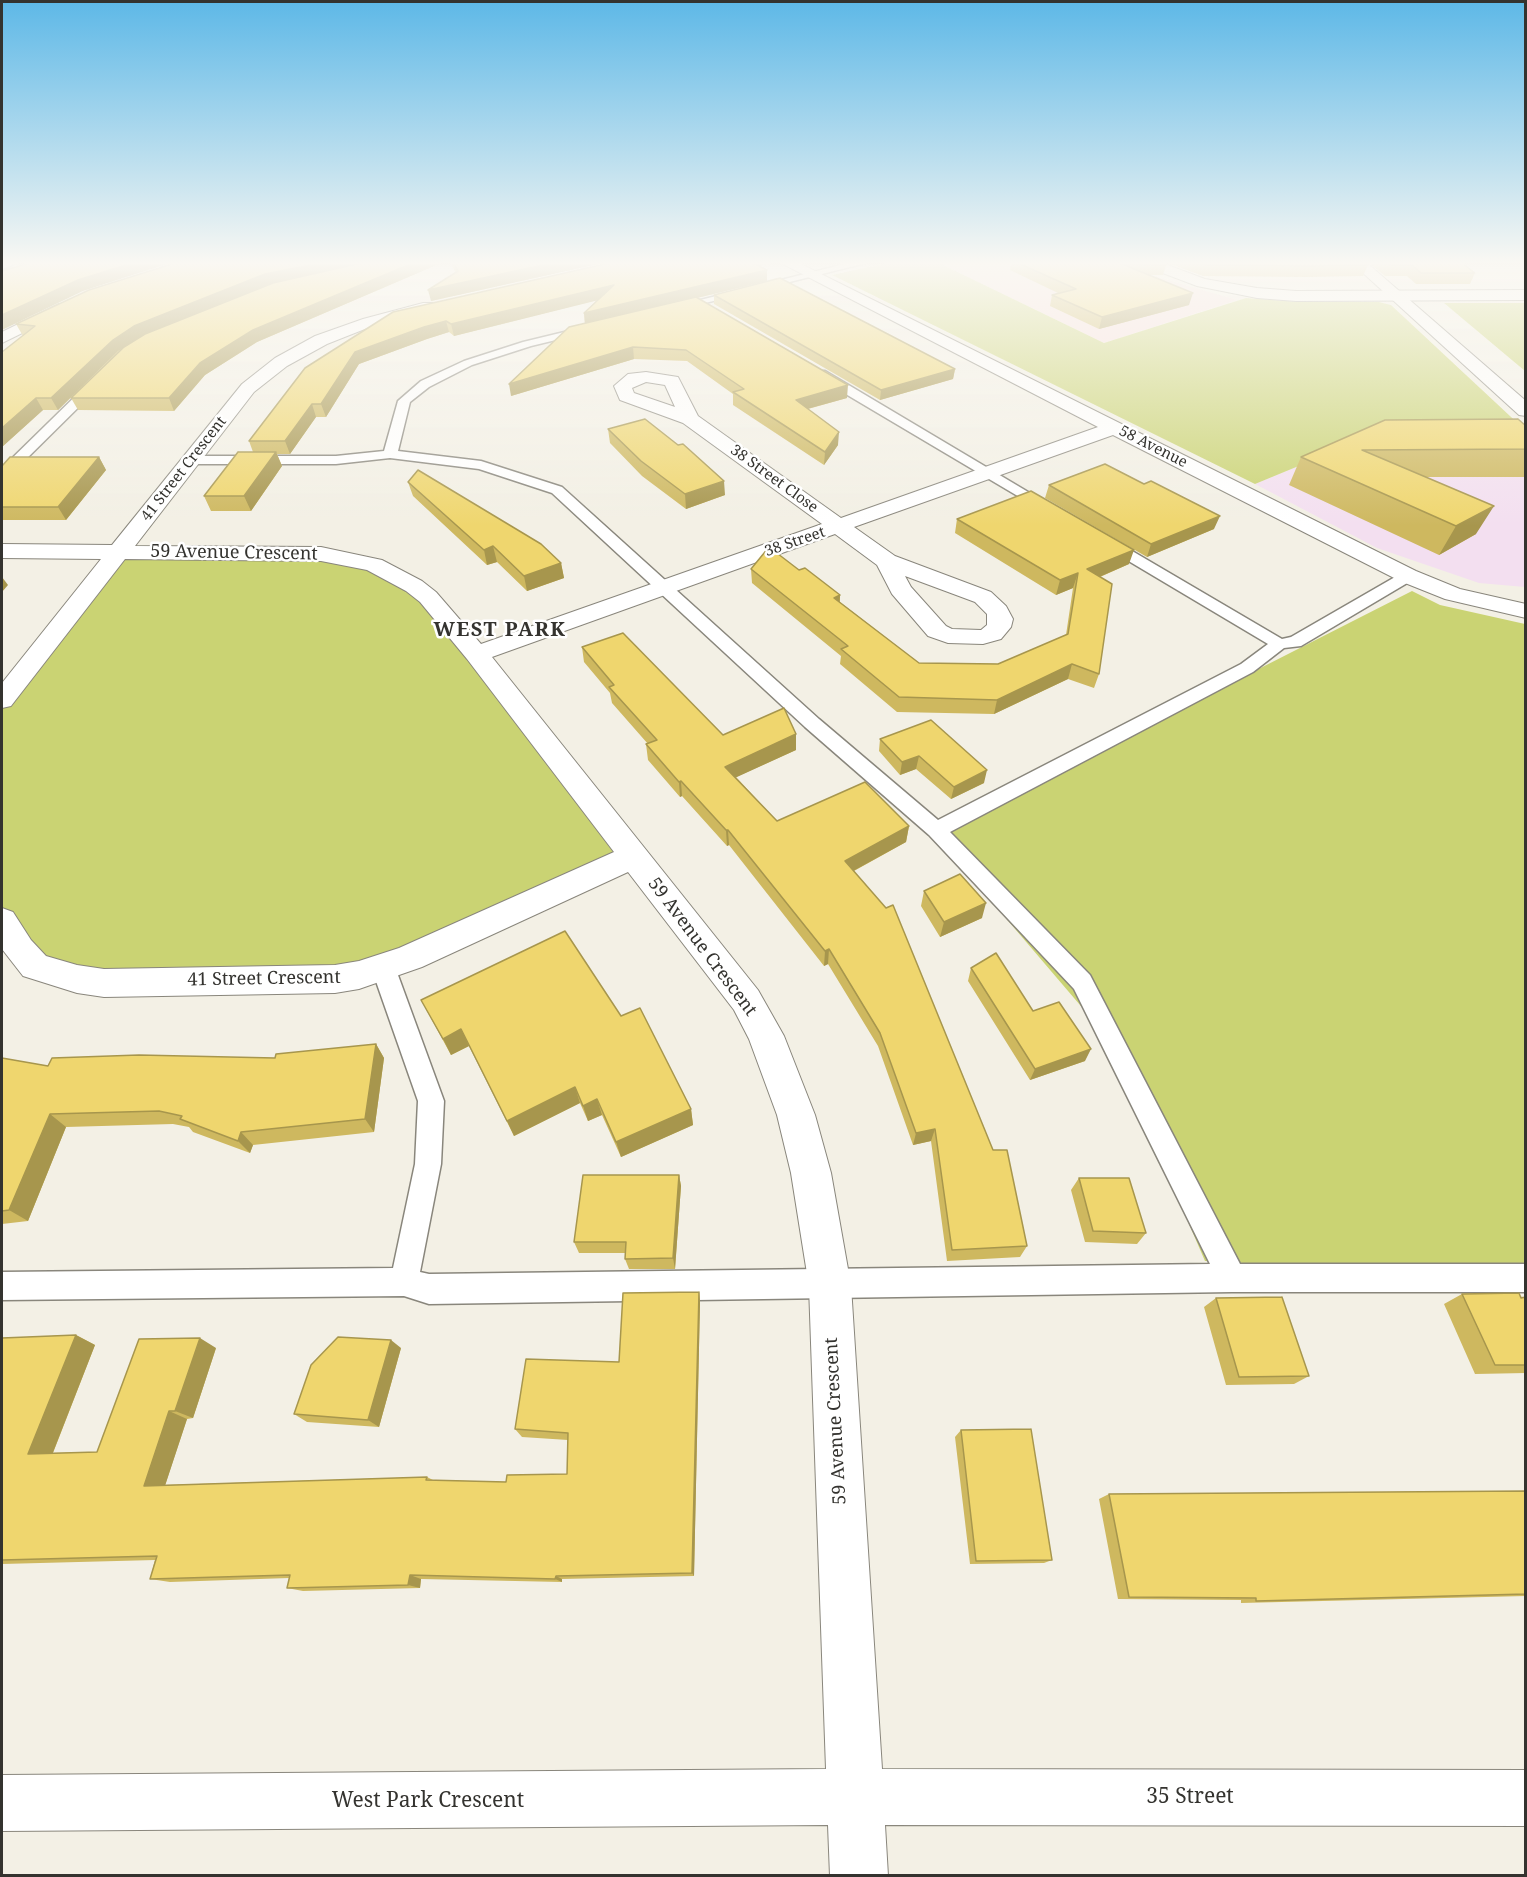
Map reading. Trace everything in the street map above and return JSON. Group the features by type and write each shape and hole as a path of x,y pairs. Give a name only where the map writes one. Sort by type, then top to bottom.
{"street":[{"name":"41 Street Crescent","path":"2,700 248,388 281,362 303,351"},
{"name":"58 Avenue","path":"961,351 1408,576 1453,594 1526,611"},
{"path":"1458,351 1526,411"},
{"name":"38 Street Close","path":"690,419 887,561"},
{"name":"38 Street","path":"476,654 1114,428"},
{"name":"59 Avenue Crescent","path":"2,551 321,554 374,565 396,575 428,597 476,654 746,1000 766,1036 799,1127 811,1173 830,1286 859,1875"},
{"name":"41 Street Crescent","path":"2,921 19,949 35,966 56,974 86,980 104,982 335,979 359,975 410,958 633,856"},
{"name":"35 Street","path":"855,1797 1526,1798"},
{"name":"West Park Crescent","path":"2,1803 855,1797"}],"lane":[{"path":"390,454 404,401 425,384 468,363 507,351"},
{"path":"811,369 1063,517"},
{"path":"2,475 108,371"},
{"path":"192,460 336,460 390,454 481,465 557,490 665,586 812,723 936,830 1082,982 1232,1278"},
{"path":"1094,535 1279,644"},
{"path":"936,830 1247,668 1279,644 1295,642 1408,576"},
{"path":"383,967 431,1101 428,1164 404,1282"},
{"path":"2,1286 404,1282 429,1289 830,1286 1232,1278 1526,1278"}],"shaded area":[{"path":"1525,436 1525,587 1479,583 1377,548 1255,484 1369,437"}],"green space":[{"path":"985,351 1440,351 1525,430 1369,437 1255,484"},
{"path":"1501,351 1525,351 1525,371"},
{"path":"119,551 350,559 414,586 634,856 335,979 104,983 19,949 2,921 2,700"},
{"path":"1412,591 1440,605 1525,624 1525,1278 1205,1261 1109,1039 934,834"}],"building":[{"path":"102,351 51,398 36,398 2,428 2,352"},
{"path":"120,351 220,351 200,363 169,398 71,398"},
{"path":"332,351 359,351 355,352 321,404 312,404 285,441 249,441 305,368"},
{"path":"544,351 621,351 509,384"},
{"path":"687,351 789,351 848,385 796,400 839,432 825,452 733,392 744,389"},
{"path":"812,351 920,351 955,369 881,390"},
{"path":"645,419 678,445 683,444 724,481 685,494 641,461 608,429"},
{"path":"1518,419 1526,426 1526,449 1362,450 1494,506 1456,526 1301,457 1385,420"},
{"path":"238,452 276,452 244,496 204,496"},
{"path":"10,457 99,457 58,507 2,507 2,466"},
{"path":"1105,464 1144,484 1151,481 1220,516 1151,544 1049,485"},
{"path":"418,470 541,544 561,563 524,576 493,546 484,550 408,482"},
{"path":"1031,491 1134,550 1087,569 1112,584 1099,674 1072,664 997,700 899,697 841,649 848,646 751,569 769,547 799,570 805,568 840,595 834,598 919,663 998,664 1068,634 1078,573 1060,580 957,519"},
{"path":"623,633 723,735 784,708 796,734 725,767 777,821 865,782 909,826 845,861 886,908 893,905 993,1150 1007,1150 1027,1246 952,1250 935,1129 916,1133 880,1033 829,949 825,951 728,830 681,781 679,782 646,744 657,740 609,687 614,685 582,647"},
{"path":"931,720 987,770 954,787 919,756 902,762 880,739"},
{"path":"960,874 986,903 944,922 924,891"},
{"path":"565,931 621,1016 640,1008 691,1109 616,1142 597,1099 583,1106 575,1087 507,1121 461,1029 443,1039 421,1000"},
{"path":"996,953 1033,1011 1059,1002 1091,1049 1035,1069 971,968"},
{"path":"376,1044 365,1119 241,1132 238,1141 180,1119 182,1116 159,1111 50,1114 9,1210 2,1211 2,1058 48,1066 52,1058 139,1055 275,1058 276,1054"},
{"path":"583,1175 679,1175 673,1258 625,1259 626,1242 574,1242"},
{"path":"1079,1178 1129,1178 1146,1233 1093,1231"},
{"path":"699,1292 692,1573 556,1576 555,1579 410,1575 408,1585 287,1588 290,1575 150,1579 157,1556 2,1560 2,1338 76,1335 28,1454 97,1452 139,1339 200,1338 175,1411 169,1411 144,1486 427,1477 426,1480 506,1482 507,1475 567,1474 568,1433 515,1429 526,1359 619,1362 623,1293"},
{"path":"1519,1293 1521,1298 1526,1297 1526,1365 1495,1365 1462,1294"},
{"path":"1282,1297 1309,1376 1239,1377 1216,1298"},
{"path":"338,1337 391,1340 368,1420 294,1414 311,1365"},
{"path":"1031,1429 1052,1560 976,1561 961,1430"},
{"path":"1526,1491 1526,1594 1256,1601 1256,1598 1129,1597 1109,1494"}],"district":[{"name":"WEST PARK","path":"500,630"}]}
